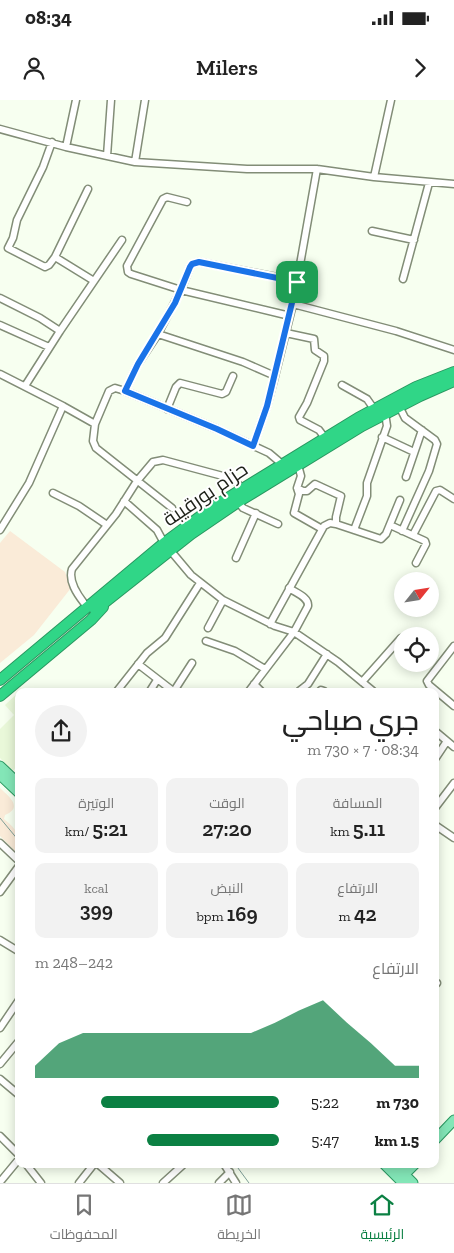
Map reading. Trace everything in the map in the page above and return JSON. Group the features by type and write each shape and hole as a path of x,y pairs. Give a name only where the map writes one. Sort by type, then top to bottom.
{"highway":[{"name":"حزام بورقيبة","path":"0,688 29,661 167,546 194,521 282,464 374,409 454,372"},
{"name":"حزام بورقيبة","path":"167,546 385,413 454,381"},
{"path":"0,671 84,603 117,587"},
{"path":"0,696 91,620 117,587"},
{"name":"حزام بورقيبة","path":"0,680 29,661"}],"main road":[{"path":"0,766 5,777 15,788"},
{"path":"439,1136 454,1120"},
{"path":"413,1183 414,1168"},
{"path":"400,1171 413,1183"}],"street":[{"path":"66,146 76,100"},
{"path":"107,156 111,100"},
{"path":"135,162 145,100"},
{"path":"374,177 391,100"},
{"path":"0,129 135,162 247,169 317,169 374,177 454,184"},
{"path":"52,142 8,248 45,267 49,265 55,257 88,189"},
{"path":"253,446 267,406 293,304 317,169"},
{"path":"404,279 429,183"},
{"path":"187,202 166,197 164,199 127,266 128,272 181,290 290,316"},
{"path":"372,230 414,240"},
{"path":"25,386 49,347 122,240"},
{"path":"55,257 94,281"},
{"path":"125,391 138,364 158,334 192,264 199,262 297,282"},
{"path":"0,298 40,318 60,331"},
{"path":"293,304 396,331 454,350"},
{"path":"0,326 49,347"},
{"path":"286,333 314,339 315,350 324,356 314,386 299,417 300,420 319,430 325,438"},
{"path":"158,334 243,362 275,376"},
{"path":"0,374 95,424"},
{"path":"167,408 176,387 180,383 222,394 226,392 233,376"},
{"path":"342,385 367,399 374,409"},
{"path":"172,508 94,445 92,438 95,424 109,391 115,388 125,391 217,429 269,453 282,464"},
{"path":"0,530 29,484 63,406"},
{"path":"399,406 404,418 435,440 437,448 402,531"},
{"path":"354,530 367,496 367,483 386,426 385,413"},
{"path":"406,477 422,430"},
{"path":"382,437 414,452"},
{"path":"84,603 77,593 70,573 153,462 163,460 234,479 242,489"},
{"path":"298,465 301,476 297,488 299,494 294,514 322,529"},
{"path":"297,488 307,491 315,484 341,496 336,524"},
{"path":"413,535 436,491 440,490 454,498"},
{"path":"53,492 79,506 107,525"},
{"path":"270,624 322,529 328,524 336,524 381,539 385,536 390,526 400,500"},
{"path":"124,501 154,527 186,570 200,583 223,600 270,624 294,632 327,654 369,688"},
{"path":"238,502 243,508 278,524"},
{"path":"236,558 256,513"},
{"path":"390,526 426,542 416,563"},
{"path":"119,688 153,647 165,638 200,583"},
{"path":"252,688 294,632 308,603 306,599 290,588"},
{"path":"208,628 223,600"},
{"path":"206,641 235,651 265,669"},
{"path":"362,682 394,646"},
{"path":"432,688 427,681 454,646"},
{"path":"305,688 327,654"},
{"path":"176,688 192,663"},
{"path":"138,664 169,688"},
{"path":"152,688 157,680"},
{"path":"254,684 258,688"},
{"path":"439,694 454,706"},
{"path":"439,734 452,743 439,755"},
{"path":"439,803 454,784"},
{"path":"439,828 454,838"},
{"path":"0,843 15,857"},
{"path":"0,892 15,871"},
{"path":"0,940 15,949"},
{"path":"0,1028 15,1006"},
{"path":"0,1064 15,1046"},
{"path":"0,1079 15,1092"},
{"path":"0,1136 15,1151"},
{"path":"0,1182 15,1159"},
{"path":"29,1168 41,1183"},
{"path":"79,1183 92,1168"},
{"path":"101,1168 120,1183"},
{"path":"163,1183 180,1168"},
{"path":"227,1168 236,1183"},
{"path":"219,1183 230,1172"}],"shaded area":[{"path":"10,531 65,572 71,588 34,635 0,663 0,543"},
{"path":"15,696 15,768 13,771 0,758 0,729 14,715 5,705"},
{"path":"0,788 14,805 11,812 5,815 4,819 15,830 15,851 0,836"}],"waterway":[{"path":"0,818 15,836"},
{"path":"238,1168 249,1183"}],"route":[{"path":"195,262 255,272 297,282 267,406 253,446 125,391 138,364 158,334 175,303 187,272 195,262"}]}
